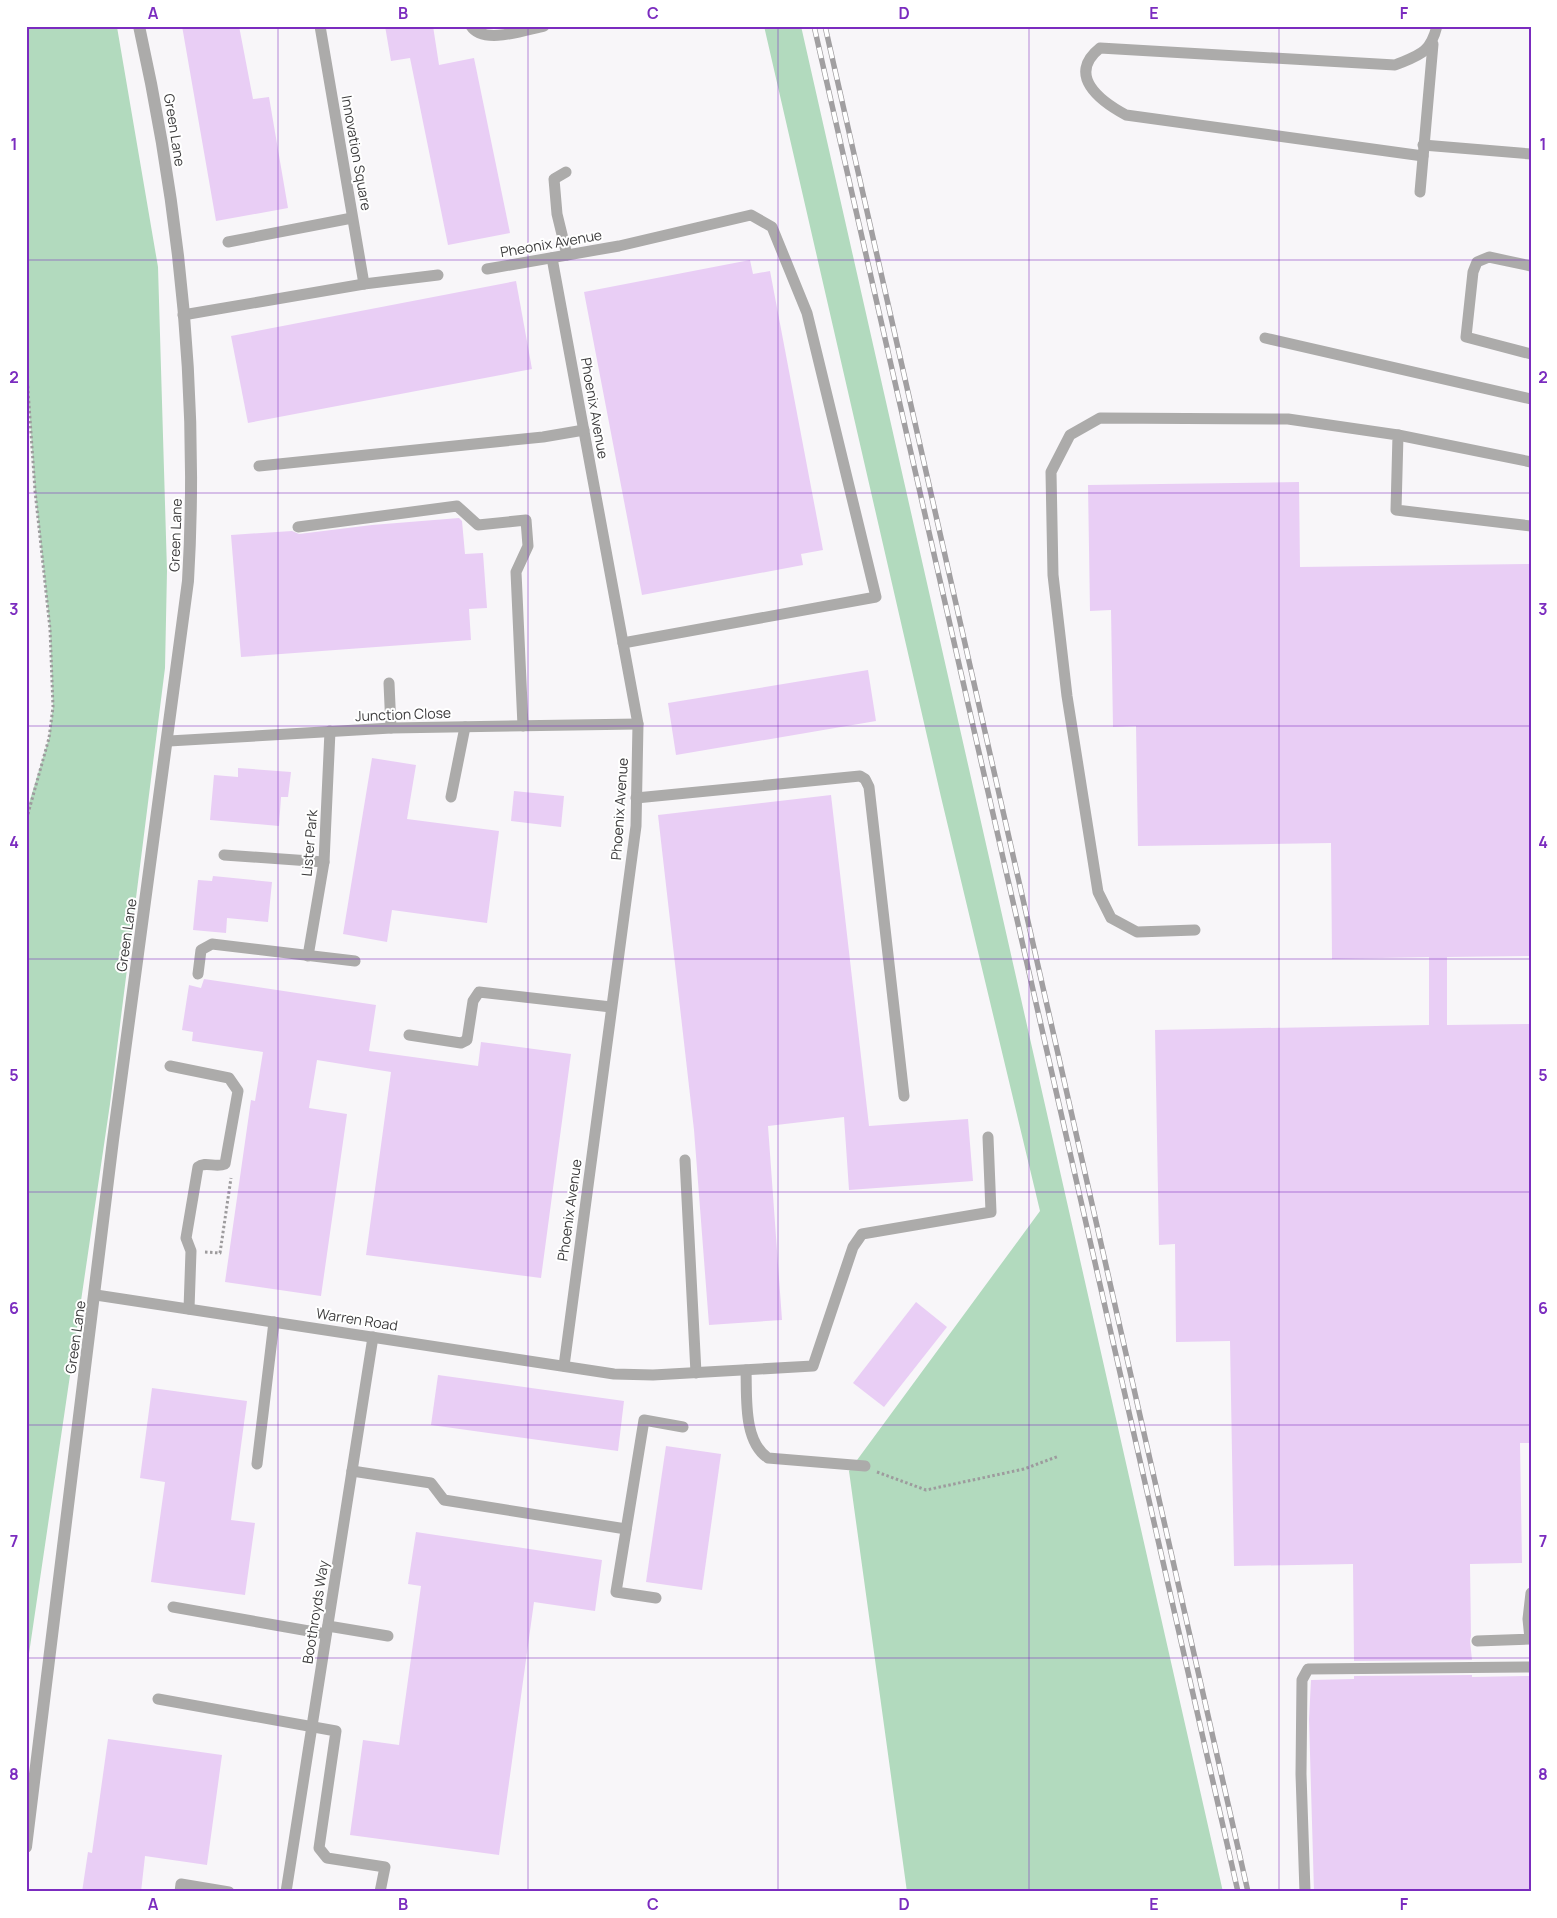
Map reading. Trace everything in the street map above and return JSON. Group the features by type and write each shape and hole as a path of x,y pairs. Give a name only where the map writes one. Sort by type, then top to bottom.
{"street":[{"name":"Green Lane","path":"26,1847 115,1131 169,741 188,581 192,514 183,315 174,226 156,103 139,26"}],"lane":[{"name":"Innovation Square","path":"320,26 364,284"},
{"path":"471,26 474,31 490,37 544,26"},
{"path":"1420,192 1433,44 1437,26"},
{"path":"1433,44 1416,56 1394,65 1100,48 1089,57 1085,68 1089,85 1105,103 1126,115 1423,150 1531,154"},
{"path":"566,172 554,179 557,214 567,255"},
{"name":"Pheonix Avenue","path":"487,270 619,246 751,215 772,227 807,313 876,597 623,643"},
{"path":"228,242 352,218"},
{"path":"1531,266 1489,257 1477,262 1473,272 1466,337 1531,354"},
{"name":"Phoenix Avenue","path":"552,258 638,724 636,826 564,1366"},
{"path":"183,315 364,284 438,275"},
{"path":"1265,338 1531,398"},
{"path":"1195,930 1137,932 1111,918 1098,892 1066,686 1053,574 1051,472 1070,435 1100,418 1288,419 1398,435 1531,462"},
{"path":"259,466 543,437 584,430"},
{"path":"1398,435 1396,510 1531,526"},
{"path":"298,527 457,506 478,525 526,520 528,546 516,572 523,726"},
{"path":"388,683 391,728"},
{"name":"Junction Close","path":"169,741 391,728 638,724"},
{"path":"451,797 465,727"},
{"name":"Lister Park","path":"308,956 324,862 330,731"},
{"path":"636,798 860,776 865,779 869,787 904,1096"},
{"path":"224,854 324,862"},
{"path":"198,974 201,950 212,944 355,961"},
{"path":"409,1035 461,1043 467,1040 473,1001 479,992 611,1007"},
{"path":"170,1066 229,1078 238,1091 224,1164 218,1166 203,1164 198,1167 186,1238 190,1250 188,1309"},
{"name":"Warren Road","path":"96,1295 614,1374 653,1375 814,1366 853,1247 862,1234 991,1212 988,1137"},
{"path":"684,1160 696,1373"},
{"path":"257,1464 274,1322"},
{"name":"Boothroyds Way","path":"286,1892 373,1337"},
{"path":"746,1370 747,1408 756,1445 760,1453 768,1458 865,1466"},
{"path":"656,1598 616,1592 644,1420 683,1427"},
{"path":"352,1471 431,1483 444,1500 626,1529"},
{"path":"1477,1641 1530,1639 1528,1619 1531,1592"},
{"path":"173,1607 327,1630 388,1636"},
{"path":"1305,1892 1301,1774 1302,1680 1308,1669 1531,1668"},
{"path":"158,1699 336,1731 319,1848 327,1858 385,1868 380,1892"},
{"path":"180,1892 181,1884 229,1892"}],"path":[{"path":"26,361 35,491 50,629 53,707 49,738 26,821"},
{"path":"190,1250 220,1254 232,1170"},
{"path":"865,1466 926,1490 1024,1469 1058,1456"}],"green space":[{"path":"26,26 117,27 158,267 167,571 165,668 110,1104 26,1674 26,813 49,738 53,707 50,629 35,491 26,361"},
{"path":"764,26 801,26 1223,1892 907,1892 849,1471 1040,1211 941,797"}],"building":[{"path":"182,26 239,26 253,99 269,97 288,208 216,221"},
{"path":"385,26 433,26 439,65 474,58 510,233 448,245 410,58 391,61"},
{"path":"750,260 753,274 770,271 823,550 801,554 803,565 642,595 584,292"},
{"path":"516,281 532,369 248,423 231,336"},
{"path":"1299,482 1300,567 1531,564 1531,956 1447,957 1447,1025 1531,1024 1531,1443 1520,1443 1522,1563 1470,1564 1470,1641 1472,1660 1354,1661 1353,1564 1234,1566 1230,1341 1176,1342 1175,1244 1159,1245 1155,1030 1429,1025 1429,957 1332,959 1331,843 1138,846 1136,726 1113,727 1111,610 1090,611 1088,485"},
{"path":"459,518 462,521 465,554 483,553 487,608 469,609 471,640 241,657 231,535 292,531 299,534 372,525"},
{"path":"868,670 876,721 676,755 668,703"},
{"path":"372,758 416,765 407,819 499,831 487,923 392,910 387,942 343,934"},
{"path":"238,768 291,772 288,797 281,797 279,826 210,820 214,775 238,777"},
{"path":"514,791 564,796 561,827 511,821"},
{"path":"831,795 869,1126 968,1119 973,1181 849,1190 844,1117 768,1126 782,1320 709,1325 694,1130 658,815"},
{"path":"213,876 272,882 268,922 227,918 226,933 193,930 198,880 212,881"},
{"path":"204,979 376,1005 369,1051 478,1066 481,1042 571,1054 541,1278 366,1255 391,1072 317,1060 309,1108 347,1114 321,1296 225,1282 251,1100 255,1101 263,1052 192,1041 193,1032 182,1030 189,985 201,988"},
{"path":"916,1302 947,1327 884,1407 853,1383"},
{"path":"438,1375 624,1401 618,1451 431,1425"},
{"path":"152,1388 247,1401 231,1520 255,1523 245,1595 151,1582 165,1482 140,1478"},
{"path":"666,1446 721,1454 702,1590 646,1582"},
{"path":"416,1532 602,1560 595,1611 534,1602 499,1855 350,1835 363,1740 399,1745 421,1586 408,1584"},
{"path":"1472,1675 1472,1677 1531,1676 1531,1892 1314,1892 1309,1719 1311,1680 1354,1679 1354,1676"},
{"path":"108,1739 222,1755 207,1865 145,1856 141,1892 82,1892 88,1852 92,1853"}],"railway":[{"path":"814,26 1238,1892"},
{"path":"825,26 1248,1892"}]}
